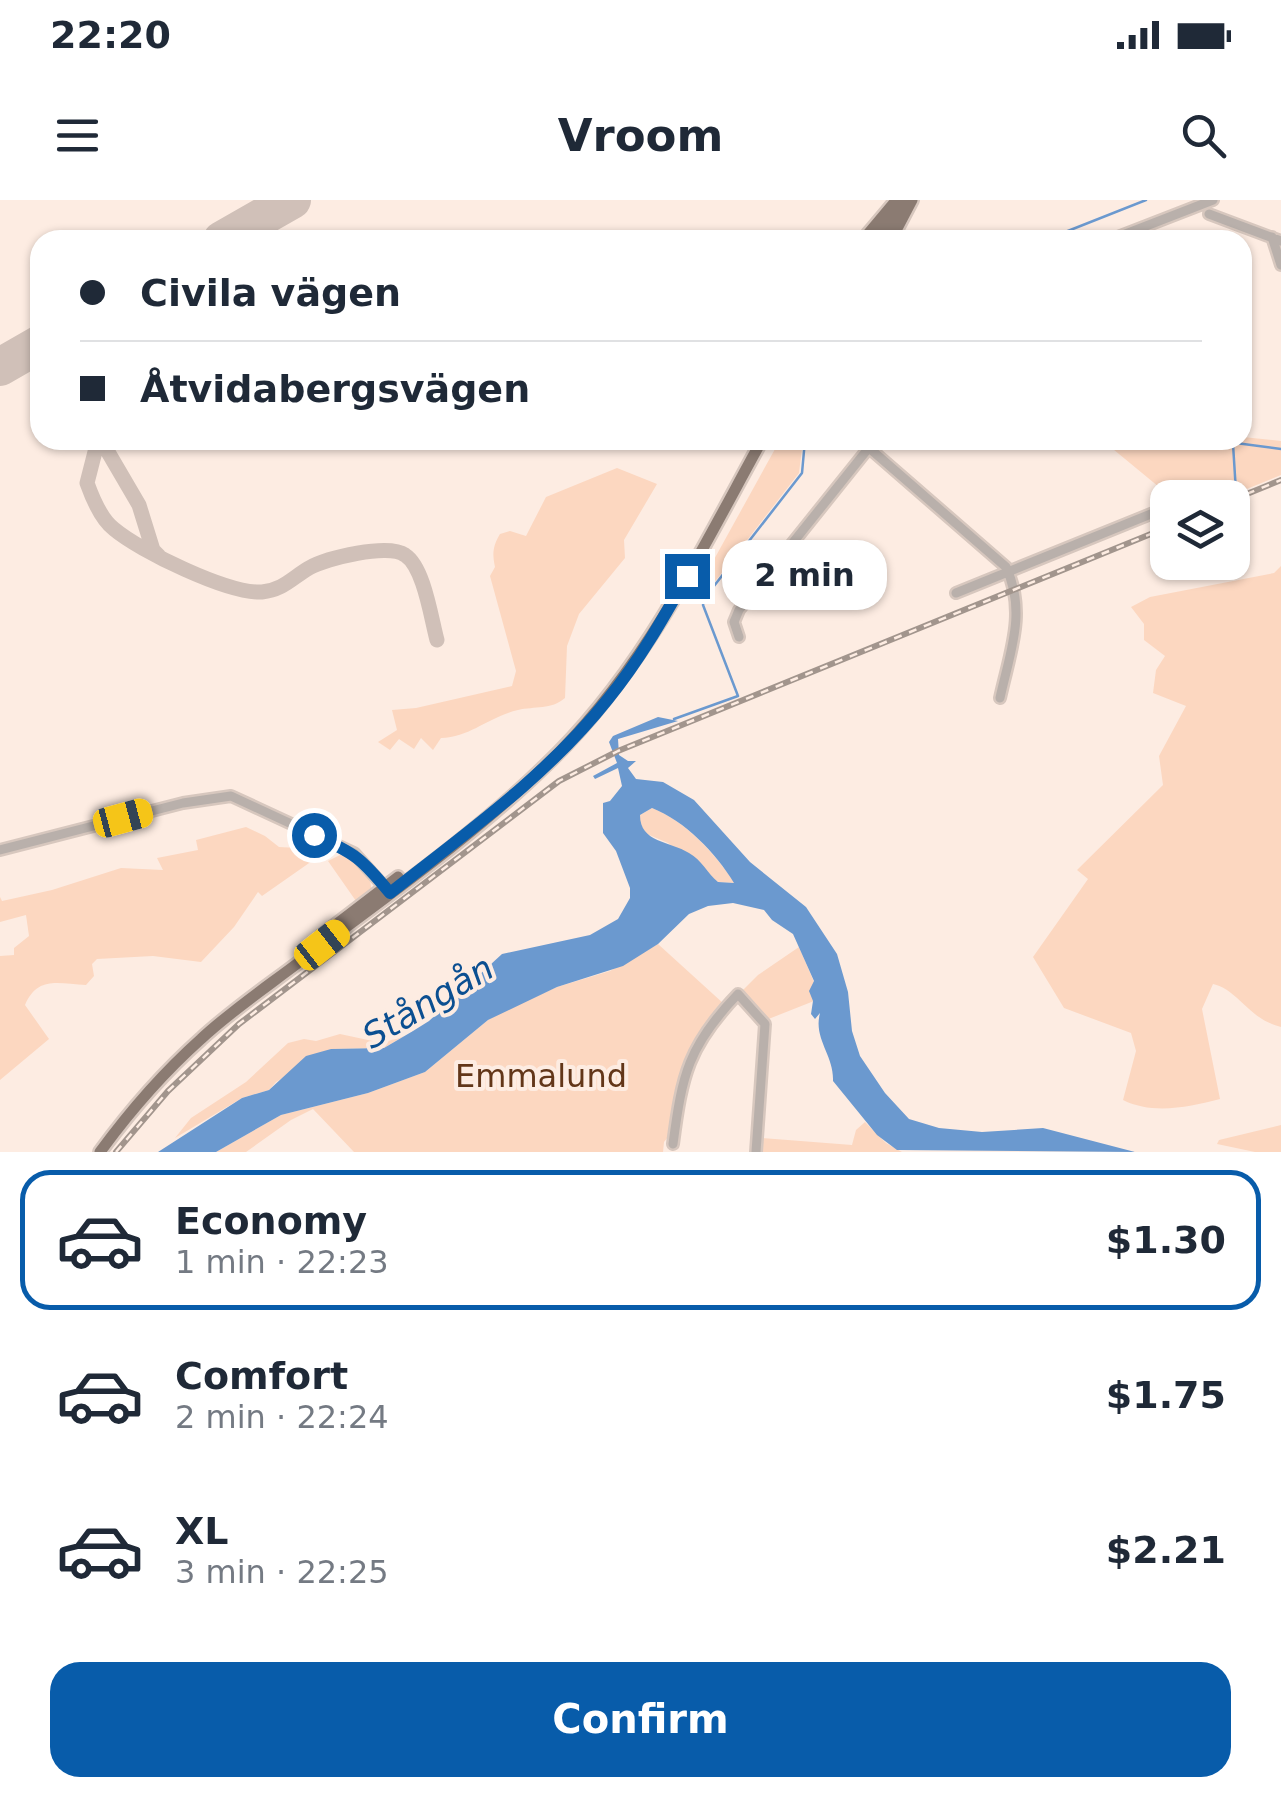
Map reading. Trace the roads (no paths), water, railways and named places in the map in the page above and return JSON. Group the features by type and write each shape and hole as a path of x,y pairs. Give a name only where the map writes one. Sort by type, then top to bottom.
{"main road":[{"path":"883,230 900,200"},
{"path":"886,230 912,200"},
{"path":"100,1152 175,1064 258,991 463,835 546,766 621,682 663,619 756,450"}],"street":[{"path":"1136,230 1213,200"},
{"path":"1210,214 1276,239 1281,265"},
{"path":"739,636 734,622 739,610 867,450"},
{"path":"879,450 1001,560 1008,572 1018,596 1018,612 1000,698"},
{"path":"956,593 1150,515"},
{"path":"0,850 177,804 231,796 354,854 366,862 387,890"},
{"path":"674,1144 682,1081 690,1060 710,1026 738,994 764,1024 756,1152"}],"water":[{"path":"658,717 678,721 618,739 619,755 636,761 628,768 636,779 663,782 694,800 750,862 806,907 837,954 860,1056 909,1119 939,1128 982,1132 1043,1128 1135,1152 897,1150 877,1135 833,1081 819,1031 820,1013 815,1019 811,1014 813,1001 809,991 814,981 793,934 764,910 733,903 708,906 689,914 658,944 623,966 557,987 488,1020 425,1072 368,1093 281,1115 216,1152 158,1152 242,1098 269,1090 306,1056 331,1049 384,1048 429,1021 502,954 590,935 618,919 630,898 630,888 616,851 603,833 603,803 610,801 622,786 618,768 595,779 593,776 617,763 609,742 613,736","holes":["652,808 699,839 734,883 718,882 694,856 650,836 640,815"]}],"waterway":[{"path":"1070,230 1146,200"},
{"path":"1252,445 1281,449"},
{"path":"714,586 802,473 804,450"},
{"path":"1233,450 1235,480"},
{"path":"674,719 738,696 704,600"}],"railway":[{"path":"1250,493 1281,480"},
{"path":"116,1152 168,1091 239,1024 559,781 618,751 1150,534"}],"water label":[{"name":"Stångån","path":"428,1002"}],"park label":[{"name":"Emmalund","path":"541,1076"}]}
